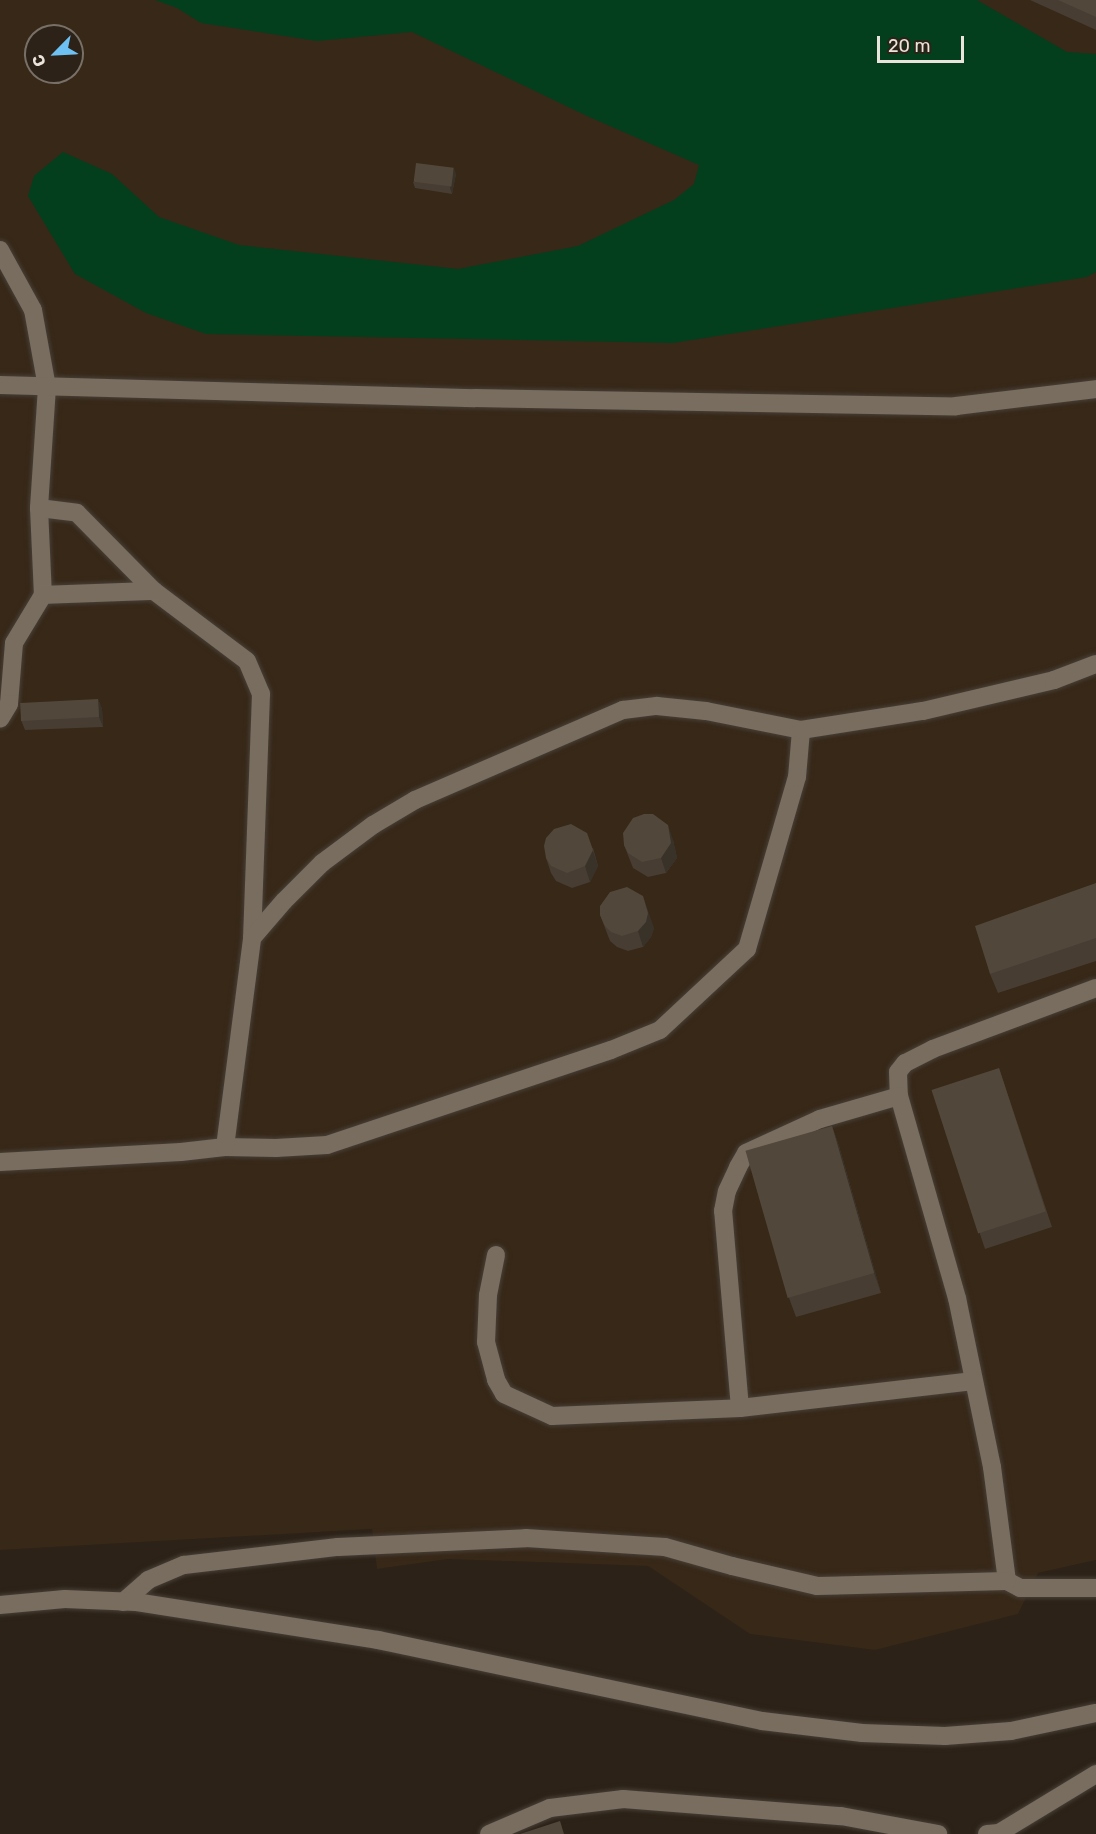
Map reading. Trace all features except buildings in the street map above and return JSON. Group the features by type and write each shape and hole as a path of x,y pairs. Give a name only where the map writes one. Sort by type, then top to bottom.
{"street":[{"path":"0,250 33,310 47,387 39,508 43,595 14,643 9,704 0,718"},
{"path":"0,385 475,398 956,406 1096,389"},
{"path":"39,508 76,513 154,591 247,661 261,694 252,938 225,1147"},
{"path":"43,595 154,591"},
{"path":"252,938 284,901 322,863 373,825 415,800 623,710 657,706 706,711 801,730 923,711 1054,680 1096,664"},
{"path":"0,1162 181,1152 225,1147 276,1148 327,1145 611,1050 660,1030 747,949 797,777 801,730"},
{"path":"1007,1581 992,1467 957,1298 899,1096 898,1072 904,1063 933,1049 1096,988"},
{"path":"740,1408 723,1211 727,1191 738,1167 746,1153 820,1119 899,1096"},
{"path":"496,1256 488,1295 486,1342 496,1380 504,1394 552,1416 740,1408 973,1382"},
{"path":"123,1602 148,1580 184,1565 338,1547 526,1538 665,1547 817,1586 1007,1581 1020,1588 1096,1588"},
{"path":"0,1605 65,1599 123,1602 378,1640 762,1721 851,1731 945,1736 1011,1731 1096,1713"},
{"path":"987,1834 999,1833 1096,1773"},
{"path":"489,1834 550,1808 624,1799 841,1816 938,1834"}],"shaded area":[{"path":"0,0 1096,0 1096,1560 1038,1573 1018,1614 875,1650 750,1634 648,1566 448,1559 377,1569 372,1529 0,1550"}],"green space":[{"path":"155,0 977,0 1067,52 1096,54 1096,272 1087,277 673,343 206,334 146,313 75,274 28,196 34,176 63,152 112,174 159,217 239,245 458,269 578,246 674,200 694,184 699,165 587,116 412,32 317,41 201,23 177,8"}]}
